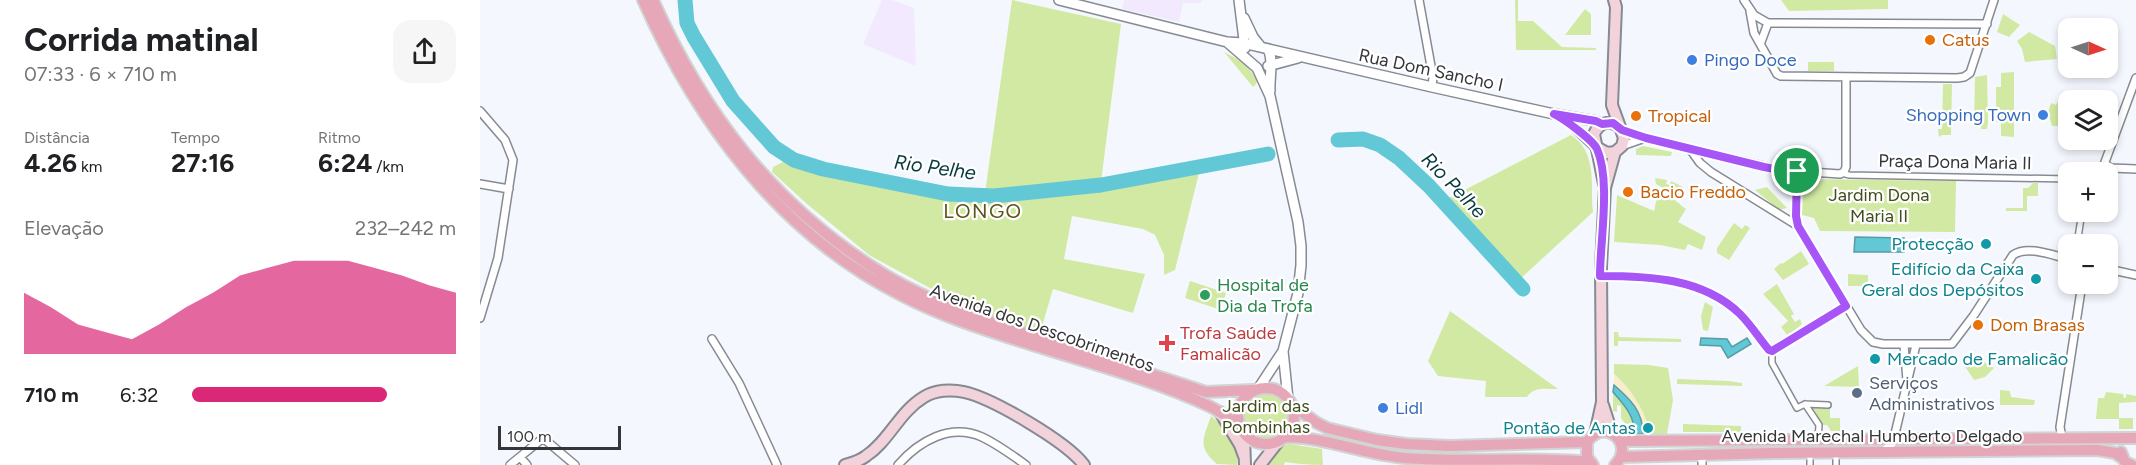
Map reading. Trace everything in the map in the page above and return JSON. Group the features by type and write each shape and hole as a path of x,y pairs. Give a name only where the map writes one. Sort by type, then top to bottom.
{"main road":[{"name":"Avenida dos Descobrimentos","path":"643,0 675,67 711,126 736,159 772,199 846,263 901,295 944,315 1130,376 1208,405 1242,430"},
{"name":"Avenida dos Descobrimentos","path":"653,0 680,55 729,134 785,198 841,246 876,270 941,303 973,316 1206,392 1256,390"},
{"path":"1242,430 1251,441 1260,444 1281,440 1319,440 1408,459 1591,463 1585,452 1602,402 1600,276 1605,188 1624,138 1612,105 1616,2"},
{"path":"1605,188 1594,134 1612,105"},
{"path":"1602,124 1613,123 1621,128"},
{"path":"1596,147 1607,153 1618,149"},
{"path":"1245,461 1242,430 1238,418 1242,402 1256,390 1275,389 1317,423 1327,428 1377,440 1450,446 1591,438"},
{"path":"845,465 859,460 874,450 908,409 918,401 935,393 950,390 978,396 1044,432 1066,446 1084,465"},
{"path":"1260,465 1290,432 1294,419 1290,402"},
{"path":"1602,402 1622,446 1618,461"},
{"path":"1220,412 1240,445 1245,461"},
{"name":"Avenida Marechal Humberto Delgado","path":"1591,438 1601,431 1616,437 2132,439"},
{"path":"2126,462 2121,449 2132,439"},
{"name":"Avenida Marechal Humberto Delgado","path":"1618,461 1702,460 1810,453 2098,450 2115,453 2126,462"}],"street":[{"name":"Rua Dom Sancho I","path":"1059,0 1227,42 1243,43 1300,58 1602,124"},
{"path":"1239,0 1252,37 1272,55 1270,96 1298,222 1301,246 1298,293 1283,351 1256,390"},
{"path":"1419,0 1433,77 1432,87"},
{"path":"1744,0 1750,11 1754,33 1779,75 1812,77 1964,77 1970,73 1994,0"},
{"path":"1750,11 1768,23 1987,24"},
{"path":"1242,13 1243,43 1270,96"},
{"path":"1761,42 1768,23"},
{"name":"Rua Dom Sancho I","path":"1227,42 1253,62 1266,68 1270,64 1300,58"},
{"path":"1253,62 1253,51 1265,48"},
{"path":"1269,81 1274,70 1283,62"},
{"path":"1621,128 1646,138 1780,170 1843,172 1846,164 1846,77"},
{"path":"2106,162 2107,153 2136,78"},
{"path":"480,111 505,140 513,160 498,258 483,296 480,318"},
{"name":"Rua Dom Sancho I","path":"1554,114 1569,122 1596,147"},
{"path":"1618,149 1646,138"},
{"path":"1690,149 1700,163 1711,172 1798,226"},
{"path":"2118,168 2136,169"},
{"path":"1797,171 1798,226 1861,330 1873,342 1904,345 1952,344 2013,255 2018,251 2028,250 2058,257"},
{"name":"Praça Dona Maria II","path":"1843,172 1849,175 2058,179"},
{"path":"480,184 509,189"},
{"path":"2118,271 2136,275"},
{"path":"1600,276 1662,279 1696,286 1729,305 1751,327 1769,350 1774,350 1846,306"},
{"path":"2062,438 2060,427 2080,294"},
{"path":"712,339 739,383 777,465"},
{"path":"1904,345 1907,382"},
{"path":"1881,453 1888,448 1894,438 1916,345"},
{"path":"1774,350 1772,363 1797,408 1804,404 1828,405"},
{"path":"1283,351 1290,402"},
{"path":"1804,404 1819,425 1818,439"},
{"path":"898,465 910,452 930,439 959,431 981,436 1026,465"},
{"path":"510,465 543,438 575,465"},
{"path":"1810,453 1810,465"},
{"path":"1836,453 1836,465"},
{"path":"520,457 527,465"}],"shaded area":[{"path":"882,0 892,0 914,8 916,66 863,44"},
{"path":"1124,0 1202,0 1201,3 1183,3 1179,22 1122,9"}],"green space":[{"path":"1012,0 1121,24 1101,182 985,193"},
{"path":"1515,0 1518,0 1518,21 1533,21 1562,47 1596,48 1596,50 1516,50"},
{"path":"1781,0 1888,0 1888,9 1789,11"},
{"path":"1585,9 1591,14 1591,35 1565,35"},
{"path":"2003,14 2020,25 2009,37 1997,32"},
{"path":"2029,32 2055,46 2057,59 2025,62 2022,49 2017,41"},
{"path":"1224,52 1251,71 1257,81 1253,87"},
{"path":"1808,62 1834,62 1834,71 1808,71"},
{"path":"2014,72 2014,137 2001,136 2001,123 1996,122 1996,87 2001,87 2001,73"},
{"path":"1987,75 1988,123 1987,129 1981,129 1981,125 1974,124 1975,77"},
{"path":"1943,84 1952,84 1951,135 1939,137 1938,129 1942,129"},
{"path":"2058,102 2058,126 2052,126 2048,112 2051,103 2056,105"},
{"path":"1571,135 1580,142 1589,160 1593,212 1519,280 1447,199"},
{"path":"1643,146 1672,152 1671,156 1636,155 1636,149"},
{"path":"785,161 840,177 977,200 1055,194 1199,173 1175,270 1164,275 1164,255 1155,235 1143,229 1072,216 1064,259 1145,274 1133,313 1053,289 1040,333 961,305 869,255 772,172 773,167"},
{"path":"1655,178 1667,180 1666,184 1670,185 1671,181 1683,187 1677,196 1656,184"},
{"name":"Jardim Dona Maria II","path":"1803,179 1956,181 1955,232 1820,231 1814,218 1802,215"},
{"path":"2033,183 2038,183 2038,196 2027,196 2027,211 2006,211 2006,208 2023,208 2023,188 2028,188"},
{"path":"1767,187 1787,208 1779,210 1755,190"},
{"path":"1658,193 1672,198 1686,209 1678,222 1706,237 1702,250 1688,244 1685,250 1660,245 1614,242 1617,195 1654,211"},
{"path":"1734,223 1742,229 1745,225 1750,228 1729,260 1717,253 1717,248"},
{"path":"1801,251 1809,264 1783,280 1774,269"},
{"path":"1848,274 1868,275 1868,286 1848,286"},
{"name":"Hospital de Dia da Trofa","path":"1190,281 1226,293 1221,310 1185,298"},
{"path":"1777,284 1794,314 1791,316 1795,322 1800,319 1802,324 1788,336 1781,327 1788,321 1763,294"},
{"path":"1705,302 1713,307 1708,331 1703,330 1701,316"},
{"path":"1450,311 1558,389 1533,391 1527,397 1485,397 1486,381 1438,376 1428,361"},
{"path":"1614,332 1618,332 1619,337 1681,339 1681,342 1618,341 1618,346 1614,346"},
{"path":"1978,358 1994,368 1985,377 1974,380 1962,362 1963,360 1972,366"},
{"path":"1614,364 1668,368 1673,400 1667,434 1650,434 1637,401 1614,374"},
{"path":"1858,366 1859,387 1824,386"},
{"path":"1677,379 1728,381 1742,383 1742,386 1677,384"},
{"path":"2000,390 2010,391 2011,397 2035,400 2034,405 2000,405"},
{"path":"1613,392 1631,416 1635,434 1632,434 1621,418 1621,406 1617,405 1617,412 1613,411"},
{"path":"2106,392 2123,394 2124,398 2126,394 2136,396 2136,402 2119,403 2119,418 2133,418 2133,429 2119,429 2119,419 2096,419 2098,398 2104,398"},
{"name":"Jardim das Pombinhas","path":"1266,394 1281,401 1288,416 1281,431 1266,438 1251,431 1244,416 1251,401"},
{"path":"1810,407 1830,408 1830,418 1840,418 1840,431 1831,431 1827,425 1822,425"},
{"path":"1211,416 1221,425 1234,445 1238,458 1237,465 1217,464 1206,453 1204,437"},
{"path":"1683,424 1741,426 1741,432 1683,432"},
{"path":"1290,444 1322,449 1323,465 1285,462 1284,465 1265,465 1280,446"}],"sand":[{"path":"1614,374 1637,401 1650,434 1643,434 1638,412 1614,385"}],"water":[{"path":"1855,237 1904,238 1904,252 1854,252"},
{"path":"1701,338 1727,339 1732,347 1747,338 1751,344 1728,358 1721,346 1700,345"},
{"path":"1614,385 1638,412 1643,434 1635,434 1631,416 1613,392"}],"waterway":[{"name":"Rio Pelhe","path":"685,0 687,23 733,101 774,147 794,160 823,169 948,194 994,196 1101,185 1268,154"},
{"name":"Rio Pelhe","path":"1338,140 1363,139 1380,145 1399,158 1429,186 1523,289"}],"place":[{"name":"Catus","path":"1930,40"},
{"name":"Pingo Doce","path":"1692,60"},
{"name":"Shopping Town","path":"2043,115"},
{"name":"Tropical","path":"1636,116"},
{"name":"Bacio Freddo","path":"1628,192"},
{"name":"Protecção","path":"1986,244"},
{"name":"Edifício da Caixa Geral dos Depósitos","path":"2036,279"},
{"name":"Hospital de Dia da Trofa","path":"1205,295"},
{"name":"Dom Brasas","path":"1978,325"},
{"name":"Trofa Saúde Famalicão","path":"1167,343"},
{"name":"Mercado de Famalicão","path":"1875,359"},
{"name":"Serviços Administrativos","path":"1857,393"},
{"name":"Lidl","path":"1383,408"},
{"name":"Pontão de Antas","path":"1648,428"}],"district":[{"name":"LONGO","path":"983,211"}],"route":[{"path":"1554,114 1602,124 1609,122 1617,124 1622,130 1646,138 1764,167 1797,171 1796,216 1798,226 1846,306 1772,351 1729,305 1696,286 1662,279 1600,276 1605,188 1596,147 1569,122 1554,114"}]}
